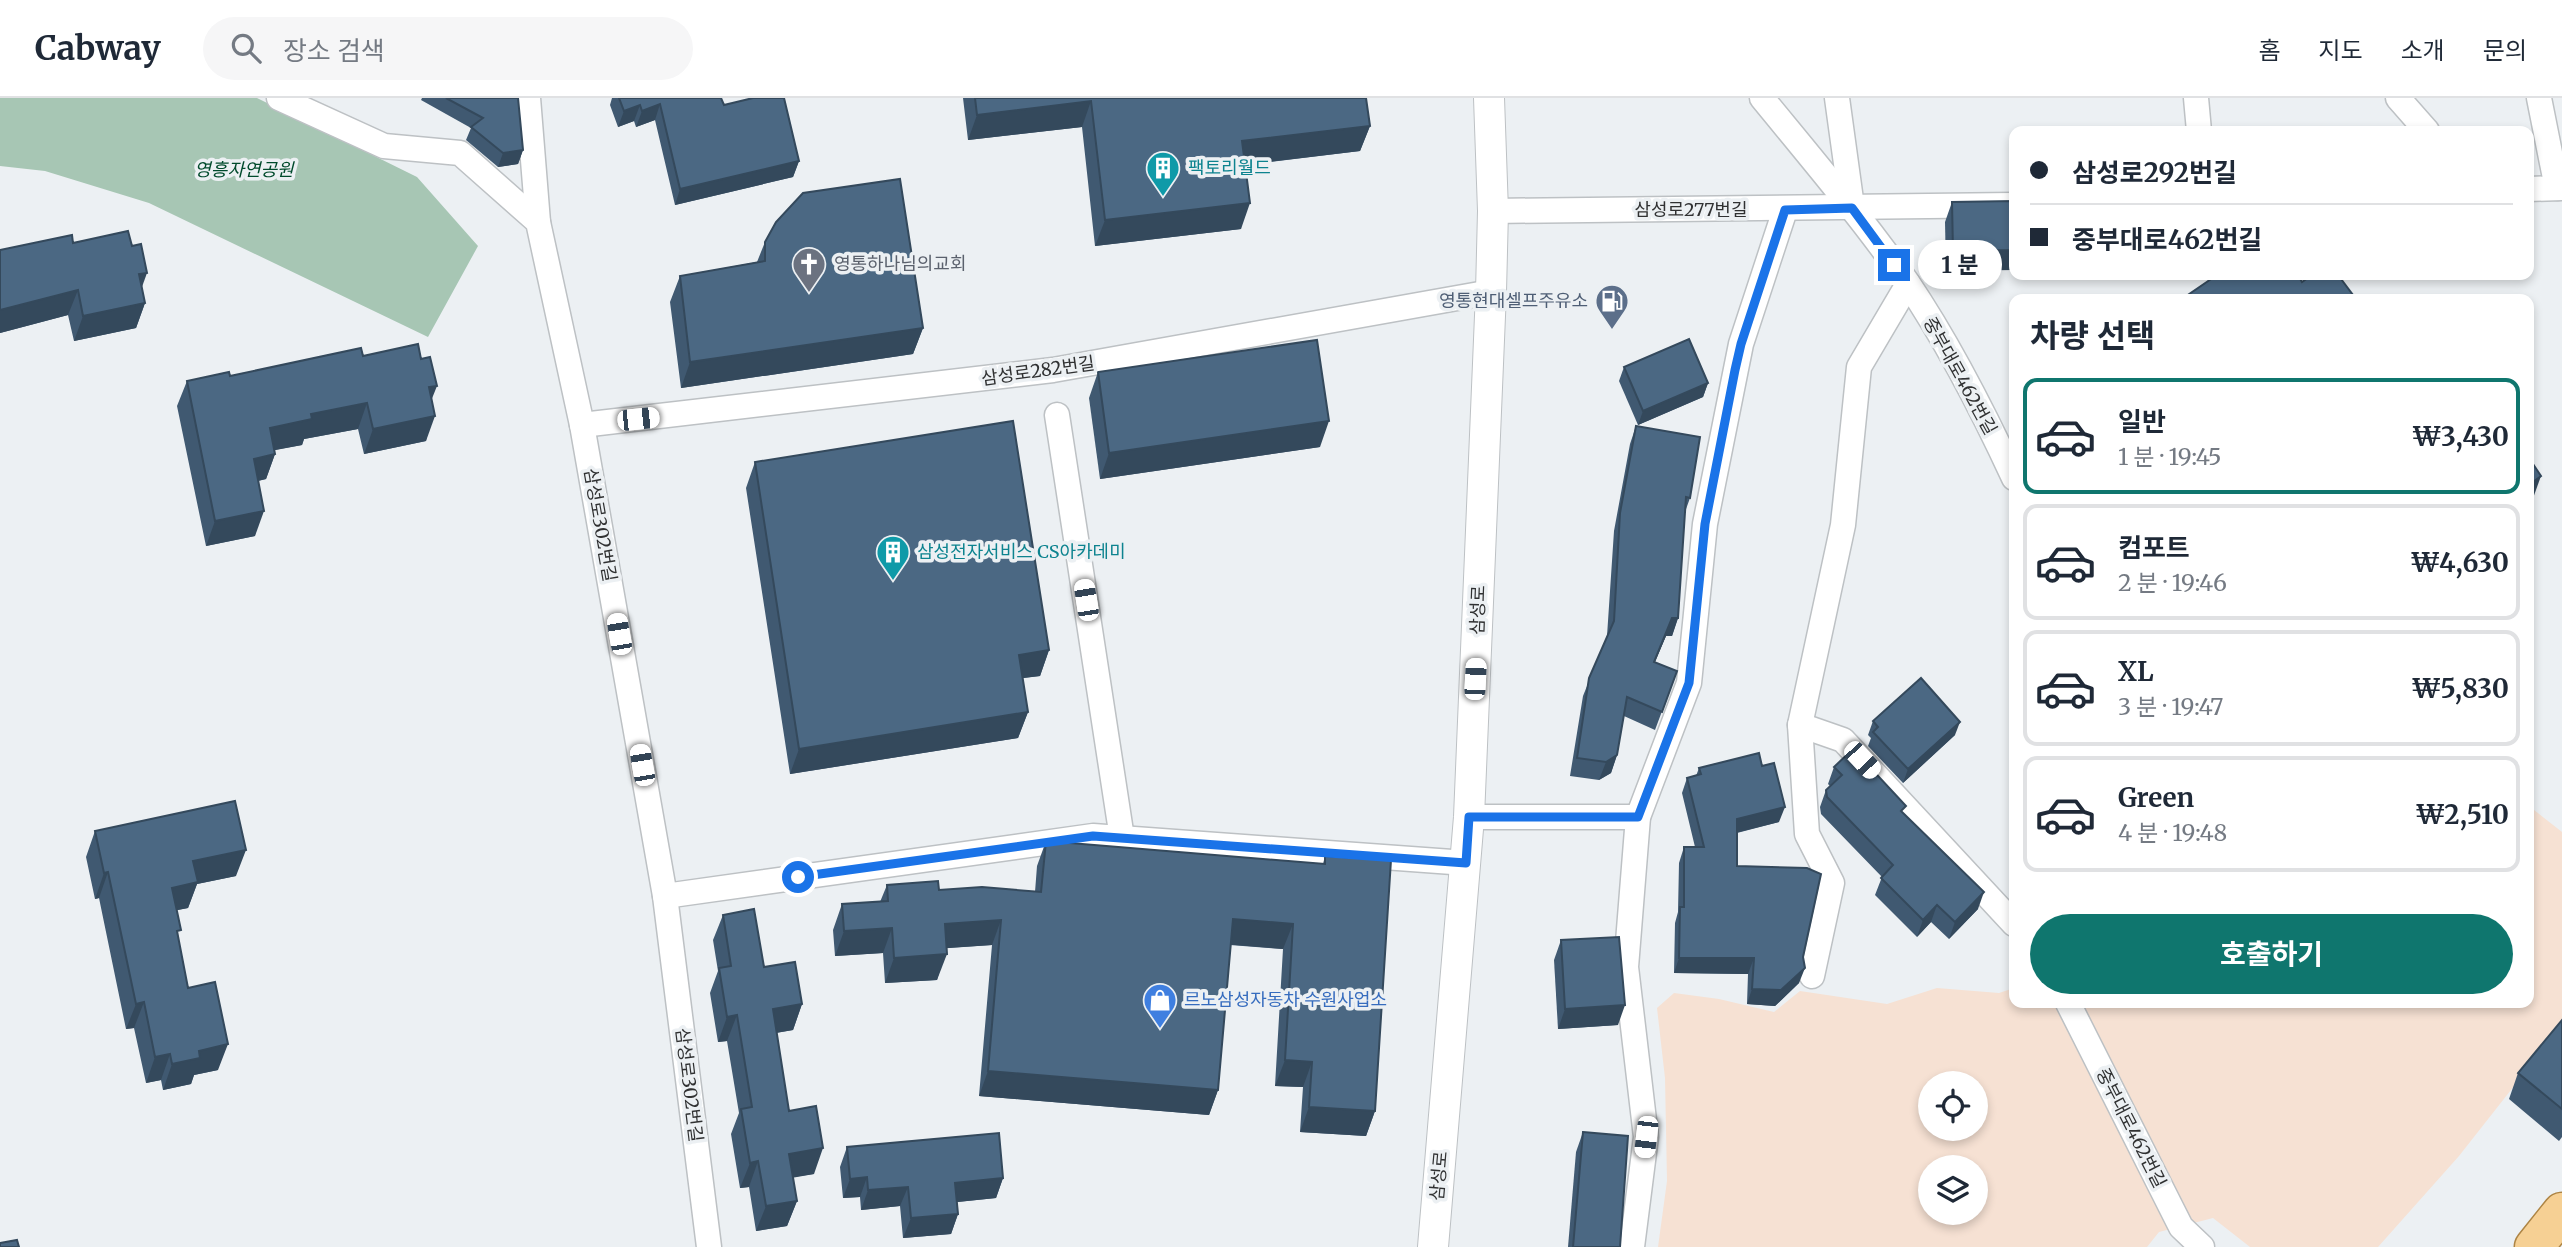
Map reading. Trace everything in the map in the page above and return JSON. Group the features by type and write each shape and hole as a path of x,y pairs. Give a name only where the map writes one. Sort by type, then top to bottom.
{"main road":[{"path":"2534,1247 2562,1212"}],"street":[{"path":"279,98 384,146 460,153 538,222"},
{"name":"삼성로302번길","path":"528,98 538,222 582,425 665,896 709,1247"},
{"name":"삼성로","path":"1433,1247 1469,817 1491,292 1493,211 1489,98"},
{"name":"중부대로462번길","path":"1762,98 1852,208 1908,284 1973,392 2009,468"},
{"path":"1837,98 1852,208"},
{"path":"2196,98 2199,126"},
{"path":"2398,98 2423,126"},
{"path":"2534,189 2560,188 2539,98"},
{"name":"삼성로277번길","path":"1493,211 1785,210 2009,205"},
{"path":"1632,1247 1646,1137 1626,967 1638,817 1689,683 1705,524 1735,370 1785,210"},
{"path":"1812,976 1832,883 1807,834 1800,724 1843,525 1859,367 1908,284"},
{"name":"삼성로282번길","path":"582,425 1054,370 1491,292"},
{"path":"1057,415 1122,838"},
{"path":"1800,724 1843,740 2009,919"},
{"path":"1469,817 1638,817"},
{"path":"665,896 1093,836 1466,863"},
{"name":"중부대로462번길","path":"2071,1008 2181,1227 2202,1247"}],"shaded area":[{"path":"2534,810 2562,832 2562,1025 2459,1156 2378,1247 2250,1247 2213,1218 2159,1232 2147,1247 1658,1247 1667,1181 1665,1078 1657,1008 1674,993 1719,999 1774,1012 1800,991 1887,1004 1937,988 1999,993 2009,990 2009,1008 2534,1008"}],"green space":[{"name":"영흥자연공원","path":"0,98 257,98 417,177 478,246 428,337 149,203 45,171 0,166"}],"building":[{"path":"446,98 518,98 523,150 503,153 471,127 483,118"},
{"path":"619,98 721,98 724,105 753,98 784,98 799,161 680,189 660,104 642,111 640,105 624,111"},
{"name":"팩토리월드","path":"975,98 1366,98 1370,126 1242,141 1250,203 1105,220 1091,101 977,115"},
{"name":"영통하나님의교회","path":"900,179 923,328 690,362 680,276 765,261 765,242 776,222 803,193"},
{"path":"2009,201 2009,250 1953,251 1952,202"},
{"path":"128,231 132,246 141,244 147,273 139,274 145,303 83,316 78,290 0,310 0,250 72,235 73,243"},
{"path":"2210,280 2342,280 2352,294 2189,294"},
{"path":"1689,339 1708,383 1643,411 1624,367"},
{"path":"1317,340 1329,421 1109,453 1098,372"},
{"path":"418,344 421,359 430,357 437,386 429,387 435,416 373,429 367,403 311,414 312,419 270,428 275,454 254,459 264,511 215,521 187,381 229,372 230,376 361,348 363,356"},
{"name":"삼성전자서비스 CS아카데미","path":"1013,421 1049,650 1019,655 1028,712 799,749 755,462"},
{"path":"1636,426 1700,437 1690,498 1686,497 1678,618 1672,618 1654,662 1677,671 1662,712 1627,697 1617,755 1606,762 1577,758 1589,678 1614,621 1620,513"},
{"path":"2534,466 2541,476 2534,481"},
{"path":"1921,678 1960,722 1908,769 1873,732 1878,727 1873,721"},
{"path":"1853,749 1906,806 1901,811 1984,892 1955,922 1937,905 1923,920 1881,878 1893,865 1827,797 1826,790 1842,775 1834,767"},
{"path":"1759,753 1762,766 1774,763 1785,807 1737,819 1737,866 1807,868 1821,874 1803,957 1805,968 1781,990 1752,989 1754,958 1679,958 1680,907 1684,907 1684,847 1704,847 1687,778 1701,774 1699,768"},
{"path":"235,801 246,850 193,861 198,882 172,888 181,930 177,931 188,988 215,982 228,1044 199,1051 200,1058 172,1064 170,1054 155,1057 144,1002 136,1004 108,872 104,873 95,831"},
{"path":"1046,841 1325,864 1325,856 1391,860 1375,1111 1309,1107 1312,1062 1285,1060 1293,924 1233,919 1218,1090 988,1071 1001,920 945,924 947,954 894,958 892,928 844,931 842,904 888,901 887,885 938,881 939,890 982,887 1041,892"},
{"path":"754,909 764,967 795,962 802,1004 773,1009 789,1111 816,1106 823,1148 789,1154 797,1201 766,1206 758,1161 750,1163 741,1109 752,1107 737,1015 727,1017 719,968 731,966 723,915"},
{"path":"1619,937 1625,1005 1565,1009 1561,940"},
{"path":"2562,1020 2562,1109 2518,1073"},
{"path":"1583,1132 1628,1136 1620,1247 1573,1247"},
{"path":"999,1133 1003,1178 955,1183 958,1214 911,1218 908,1187 868,1190 867,1177 850,1179 847,1147"},
{"path":"17,1240 19,1247 0,1247 0,1243"}],"place":[{"name":"팩토리월드","path":"1163,198"},
{"name":"영통하나님의교회","path":"809,294"},
{"name":"영통현대셀프주유소","path":"1612,331"},
{"name":"삼성전자서비스 CS아카데미","path":"893,582"},
{"name":"르노삼성자동차 수원사업소","path":"1160,1030"}],"route":[{"path":"798,877 1093,836 1466,863 1469,817 1638,817 1689,683 1705,524 1735,370 1785,210 1852,208 1894,265"}]}
